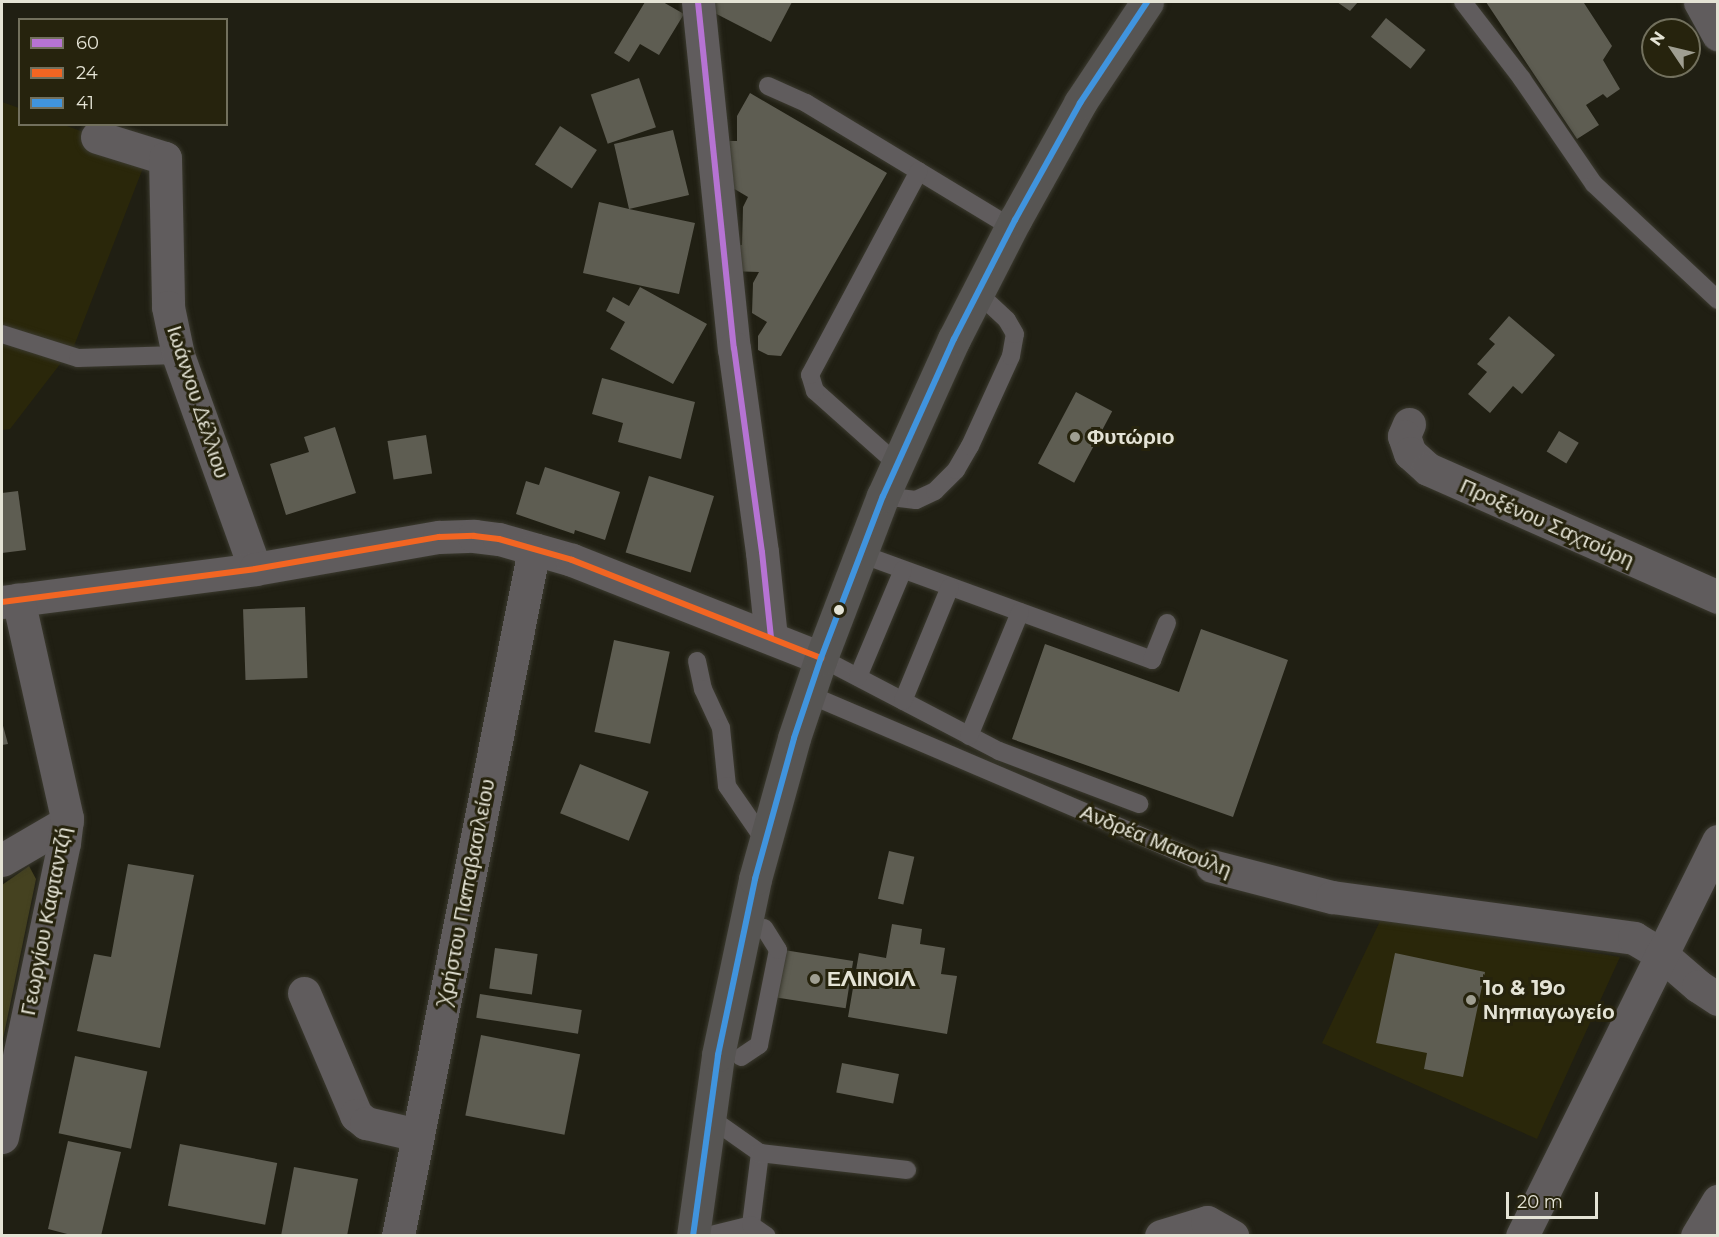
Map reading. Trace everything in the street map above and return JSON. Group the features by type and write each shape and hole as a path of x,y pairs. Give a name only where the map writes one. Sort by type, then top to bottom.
{"main road":[{"path":"693,1236 709,1117 731,988 765,841 808,694 821,658 883,496 977,292 1080,103 1147,2"}],"street":[{"path":"698,2 733,337 761,541 771,638"},
{"path":"1700,2 1718,34"},
{"name":"Ιωάννου Δέλλιου","path":"97,136 165,159 168,307 178,355 255,569"},
{"name":"Προξένου Σαχτούρη","path":"1409,424 1404,436 1410,453 1428,469 1718,597"},
{"path":"10,601 255,569 452,536 499,539 572,560 821,658"},
{"name":"Χρήστου Παπαβασιλείου","path":"399,1236 534,549"},
{"name":"Γεωργίου Καφταντζή","path":"2,1137 67,822 65,800 10,601"},
{"path":"2,860 67,822"},
{"path":"1522,1236 1718,841"},
{"name":"Ανδρέα Μακούλη","path":"1212,866 1332,897 1624,935 1634,938 1661,954 1698,986 1718,999"},
{"path":"304,993 356,1115 366,1124 418,1135"},
{"path":"1697,1236 1718,1201"},
{"path":"1161,1236 1207,1222 1232,1236"}],"lane":[{"path":"1463,2 1522,79 1594,184 1718,300"},
{"path":"768,86 806,103 1011,227"},
{"path":"897,464 815,391 810,375 919,171"},
{"path":"883,496 916,500 935,491 956,470 970,446 1011,356 1015,334 1000,312 977,292"},
{"path":"2,334 78,358 178,355"},
{"path":"861,554 1152,660 1167,623"},
{"path":"858,677 903,570"},
{"path":"903,701 950,587"},
{"path":"969,736 1020,612"},
{"path":"821,658 999,752 1139,804"},
{"path":"697,661 704,689 721,728 727,786 765,841"},
{"name":"Ανδρέα Μακούλη","path":"808,694 1212,866"},
{"path":"741,1057 759,1045 778,950 764,928"},
{"path":"709,1117 760,1153 907,1170"},
{"path":"751,1225 760,1153"},
{"path":"707,1236 751,1225 767,1236"}],"shaded area":[{"path":"2,102 18,108 18,126 67,126 148,155 74,346 10,429 2,430"},
{"path":"29,866 36,879 2,1044 2,885"},
{"name":"1ο & 19ο Νηπιαγωγείο","path":"1381,919 1620,957 1537,1139 1322,1043"}],"building":[{"path":"645,2 663,2 684,14 659,55 640,44 629,62 614,53"},
{"path":"706,2 792,2 771,42 703,7"},
{"path":"1337,2 1358,2 1350,11"},
{"path":"1486,2 1584,3 1612,46 1603,60 1620,89 1607,98 1603,94 1586,105 1599,125 1577,139"},
{"path":"1386,18 1426,50 1411,69 1371,37"},
{"path":"639,78 656,127 608,144 591,95"},
{"path":"750,93 887,173 781,356 768,355 758,350 758,336 767,322 752,313 753,283 759,272 727,271 727,245 742,245 743,207 748,197 721,181 721,141 737,141 737,116"},
{"path":"560,126 597,150 572,189 535,165"},
{"path":"673,130 689,195 629,209 614,144"},
{"path":"599,202 695,223 679,294 583,273"},
{"path":"640,287 707,324 673,384 610,349 625,322 606,311 613,297 629,306"},
{"path":"1509,316 1555,355 1522,394 1513,386 1490,413 1468,394 1487,372 1477,364 1495,344 1489,339"},
{"path":"602,378 695,402 681,459 618,442 623,423 592,414"},
{"name":"Φυτώριο","path":"1076,392 1112,411 1074,483 1038,464"},
{"path":"335,427 356,493 286,515 270,464 309,452 304,437"},
{"path":"1559,431 1579,443 1566,463 1547,452"},
{"path":"426,435 432,474 394,480 387,441"},
{"path":"545,467 620,492 605,540 575,530 574,534 516,514 526,481 539,485"},
{"path":"649,476 714,496 691,572 626,553"},
{"path":"18,491 26,550 2,553 2,493"},
{"path":"305,607 307,678 246,680 243,609"},
{"path":"1201,629 1288,660 1233,817 1012,739 1045,644 1179,692"},
{"path":"614,640 670,652 650,744 594,732"},
{"path":"2,722 8,744 2,745"},
{"path":"580,764 649,792 629,841 560,813"},
{"path":"889,851 914,857 903,905 878,899"},
{"path":"128,864 194,875 160,1048 77,1031 94,954 111,957"},
{"path":"892,924 922,929 920,944 945,948 941,974 957,976 947,1034 848,1017 859,953 886,958"},
{"path":"495,948 538,954 532,995 489,989"},
{"name":"ΕΛΙΝΟΙΛ","path":"784,950 853,961 846,1008 776,997"},
{"path":"1395,953 1485,972 1463,1077 1424,1069 1427,1053 1376,1043"},
{"path":"480,994 582,1010 578,1034 476,1018"},
{"path":"481,1035 580,1054 564,1135 465,1115"},
{"path":"75,1056 147,1071 131,1149 59,1133"},
{"path":"842,1063 899,1074 893,1104 836,1092"},
{"path":"68,1141 121,1152 101,1236 75,1236 48,1229"},
{"path":"180,1144 277,1163 265,1225 168,1206"},
{"path":"294,1167 358,1179 347,1236 281,1236"}],"transit line":[{"name":"60","path":"698,2 734,348 762,552 771,638"},
{"name":"41","path":"693,1236 718,1055 755,879 794,738 821,658 883,496 954,339 1015,220 1080,103 1147,2"},
{"name":"24","path":"2,602 255,569 439,537 474,536 499,539 572,560 821,658"}],"place":[{"name":"Φυτώριο","path":"1075,437"},
{"name":"ΕΛΙΝΟΙΛ","path":"815,979"},
{"name":"1ο & 19ο Νηπιαγωγείο","path":"1471,1000"}]}
